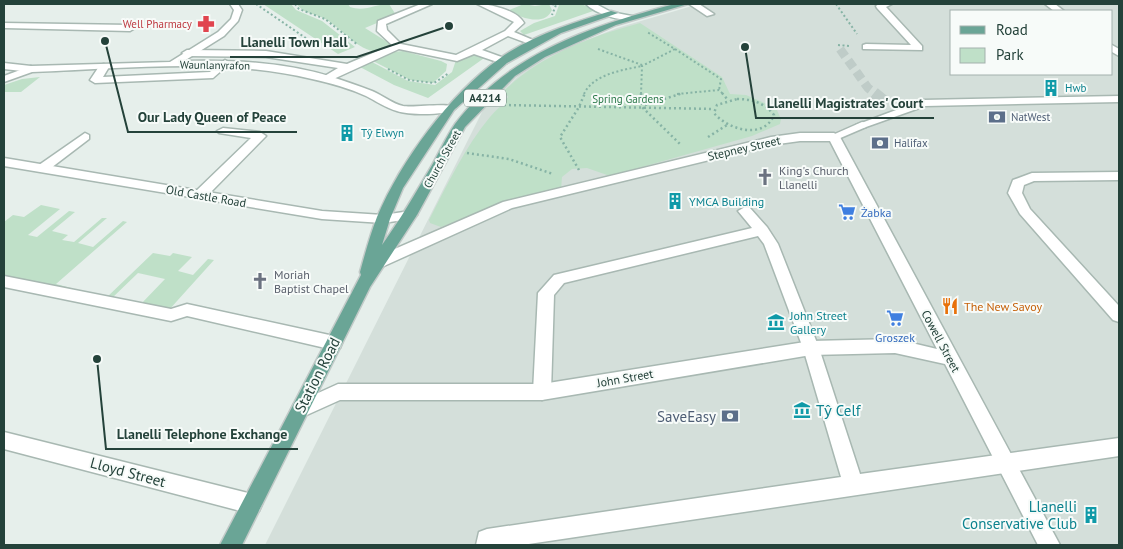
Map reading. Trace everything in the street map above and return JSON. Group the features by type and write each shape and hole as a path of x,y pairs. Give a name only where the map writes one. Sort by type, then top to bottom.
{"main road":[{"name":"Church Street","path":"450,108 503,61 535,43 558,31 611,18 647,4"},
{"name":"Church Street","path":"363,285 410,215 448,151 460,126 486,97 511,74 611,18 633,17 684,4"},
{"name":"A4214","path":"363,285 382,219 397,188 450,108"},
{"name":"Station Road","path":"231,545 363,285"}],"street":[{"path":"174,64 187,53 225,32 231,26 237,18 238,10 234,4"},
{"path":"428,4 381,23 382,31 398,46 457,58 476,51 508,33 520,22 481,4"},
{"path":"590,4 611,18"},
{"path":"693,4 710,14"},
{"path":"866,47 919,48 880,6 888,4"},
{"path":"4,25 130,28"},
{"path":"508,33 535,43"},
{"path":"327,80 351,66 398,46"},
{"path":"476,51 503,61"},
{"path":"187,53 266,54 351,66"},
{"path":"104,67 96,80 213,75 225,63"},
{"name":"Waunlanyrafon","path":"4,79 31,69 225,63 288,70 327,80 368,93 400,109 428,111 450,108"},
{"path":"4,66 31,69"},
{"name":"Stepney Street","path":"379,262 508,205 772,141 800,137 834,137 923,103 1119,99"},
{"path":"885,102 898,111"},
{"path":"200,195 260,136 224,131"},
{"path":"43,168 85,137"},
{"name":"Cowell Street","path":"834,137 1049,545"},
{"name":"Old Castle Road","path":"4,162 322,215 382,219 410,215"},
{"path":"1119,176 1032,177 1018,183 1015,192 1025,211 1119,316"},
{"path":"745,211 762,230 771,244 811,348 854,486"},
{"path":"542,392 546,293 559,279 762,230"},
{"path":"4,281 171,315 188,310 334,343"},
{"name":"John Street","path":"300,410 338,392 542,392 811,348 895,346 951,359"},
{"name":"Lloyd Street","path":"4,440 252,504"},
{"path":"487,545 487,540 1005,462 1119,447"}],"path":[{"path":"296,4 299,9 325,19 365,50 384,52"},
{"path":"546,17 552,15 556,6 552,4"},
{"path":"836,4 866,47"},
{"path":"611,18 651,33 721,79 719,90"},
{"path":"572,40 642,66"},
{"path":"839,47 866,47"},
{"path":"587,186 560,137 580,107 588,88 613,72 642,66 675,49"},
{"path":"351,66 372,61 408,80 434,83 450,72 450,56"},
{"path":"642,66 641,106 686,151"},
{"path":"641,106 670,95 696,90 719,90 728,100"},
{"path":"486,97 506,106 641,106 714,109"},
{"path":"747,99 765,105 774,115 773,121 763,128 745,130 736,128 716,118 714,109 716,105 728,100 747,99"},
{"path":"448,151 509,159 587,186"}],"shaded area":[{"path":"699,4 1119,4 1119,545 265,545 483,110 518,76 549,55 617,28"}],"green space":[{"path":"263,4 291,4 296,10 322,21 355,47 338,54"},
{"path":"297,4 348,4 350,7 360,9 389,4 396,15 365,28 389,43 390,46 382,50 373,51 365,48 357,44 327,20 303,10"},
{"path":"524,4 535,6 549,4 552,10 548,15 537,20 524,18 507,11"},
{"path":"558,4 581,4 596,10 524,35 520,31 534,23 555,16"},
{"name":"Spring Gardens","path":"640,23 722,77 730,94 746,95 776,108 781,119 780,124 752,136 610,176 587,168 572,169 562,177 561,190 510,201 441,227 430,223 429,220 464,154 490,117 508,97 504,91 534,67 568,48"},
{"path":"403,51 441,61 447,64 446,71 433,83 410,80 373,61 392,52"},
{"path":"469,55 487,56 428,98 394,85 360,67 372,62 408,81 435,85 452,72 456,60"},
{"path":"40,77 21,92 4,92 4,85 22,79"},
{"path":"41,205 60,209 28,235 37,237 69,211 75,212 52,231 68,235 62,240 74,242 102,218 107,218 78,243 93,247 123,221 127,222 56,284 71,288 68,291 4,276 4,222 13,215 24,217"},
{"path":"153,253 170,256 173,253 192,257 178,271 193,275 208,259 214,260 168,311 140,305 165,279 138,273 111,299 106,298"}],"tunnel":[{"path":"840,49 868,88 876,94"},
{"path":"874,93 885,102"}],"place":[{"name":"Well Pharmacy","path":"206,24"},
{"name":"Llanelli Town Hall","path":"449,26"},
{"name":"Our Lady Queen of Peace","path":"105,41"},
{"name":"Llanelli Magistrates' Court","path":"745,47"},
{"name":"Hwb","path":"1051,88"},
{"name":"NatWest","path":"997,117"},
{"name":"Tŷ Elwyn","path":"347,133"},
{"name":"Halifax","path":"880,143"},
{"name":"King's Church Llanelli","path":"765,177"},
{"name":"YMCA Building","path":"675,201"},
{"name":"Żabka","path":"847,212"},
{"name":"Moriah Baptist Chapel","path":"260,281"},
{"name":"The New Savoy","path":"950,306"},
{"name":"Groszek","path":"895,318"},
{"name":"John Street Gallery","path":"776,322"},
{"name":"Llanelli Telephone Exchange","path":"97,359"},
{"name":"Tŷ Celf","path":"802,410"},
{"name":"SaveEasy","path":"730,416"},
{"name":"Llanelli Conservative Club","path":"1091,515"}]}
